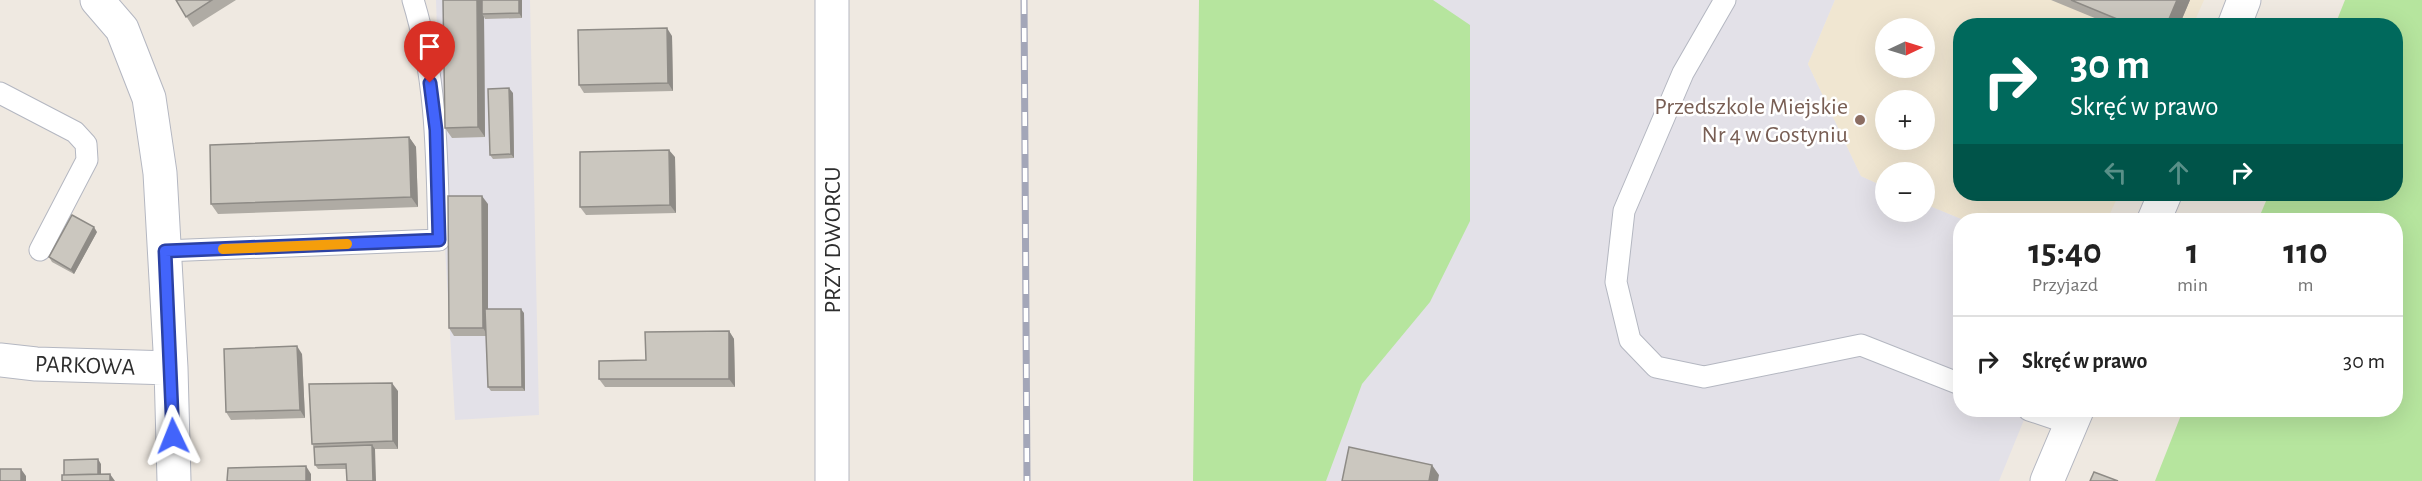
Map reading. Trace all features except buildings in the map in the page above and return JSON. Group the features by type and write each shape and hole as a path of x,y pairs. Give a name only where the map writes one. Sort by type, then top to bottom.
{"street":[{"path":"97,0 122,28 149,98 160,173 171,368 174,481"},
{"name":"PRZY DWORCU","path":"832,0 832,481"},
{"path":"2237,18 2244,0"},
{"name":"PARKOWA","path":"0,360 36,364 171,368"},
{"path":"2047,481 2074,417"}],"lane":[{"path":"165,251 439,240 436,130 424,36 413,0"},
{"path":"1725,0 1683,74 1624,211 1616,282 1630,340 1656,367 1704,377 1861,345 1953,381"},
{"path":"0,93 75,132 86,144 87,160 40,250"}],"shaded area":[{"path":"436,0 530,0 539,415 455,420 444,230"},
{"path":"1345,0 1835,0 1808,64 1861,176 1875,182 1875,222 1935,222 1935,208 1953,215 1953,417 2025,417 1999,481 1308,481"},
{"name":"Przedszkole Miejskie Nr 4 w Gostyniu","path":"1835,0 2204,0 2196,18 1953,18 1953,201 2116,201 2110,213 1953,213 1953,215 1935,208 1935,162 1875,162 1875,182 1861,176 1808,64"}],"green space":[{"path":"1199,0 1433,0 1470,25 1470,221 1430,302 1362,384 1326,481 1193,481"},
{"path":"2345,0 2422,0 2422,481 2155,481 2180,417 2403,417 2403,213 2261,213 2266,201 2403,201 2403,18 2338,18"}],"railway":[{"path":"1024,0 1027,481"}],"slow traffic":[{"path":"223,249 347,244"}],"place":[{"name":"Przedszkole Miejskie Nr 4 w Gostyniu","path":"1860,120"}],"route":[{"path":"173,436 165,251 439,240 436,130 430,83"}]}
